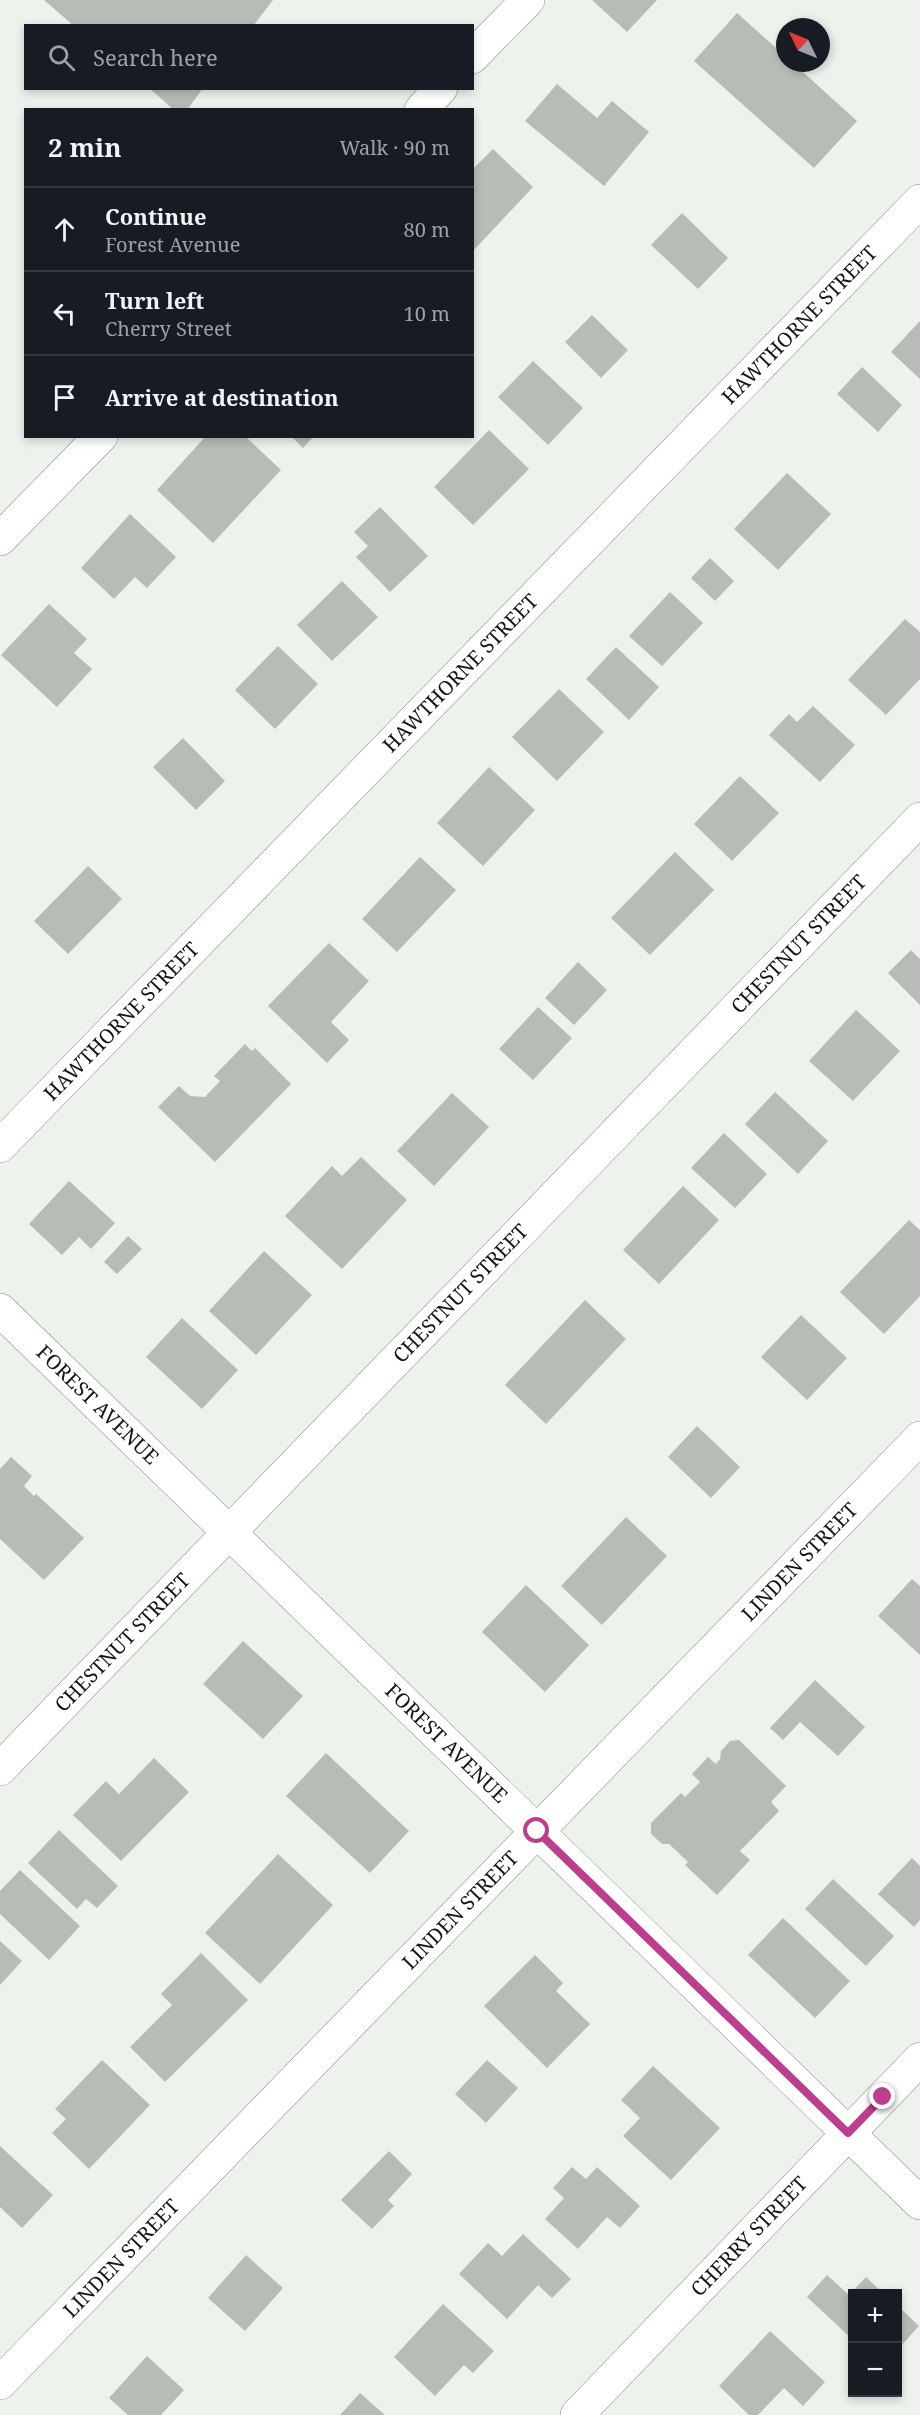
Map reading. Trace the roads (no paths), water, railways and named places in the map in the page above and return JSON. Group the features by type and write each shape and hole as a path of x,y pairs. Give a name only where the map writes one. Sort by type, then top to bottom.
{"street":[{"path":"474,55 528,0"},
{"path":"423,108 439,90"},
{"name":"HAWTHORNE STREET","path":"0,1146 920,201"},
{"path":"0,539 99,438"},
{"name":"CHESTNUT STREET","path":"0,1769 920,819"},
{"name":"FOREST AVENUE","path":"0,1310 920,2203"},
{"name":"LINDEN STREET","path":"0,2383 920,1438"},
{"name":"CHERRY STREET","path":"577,2415 920,2059"}]}
